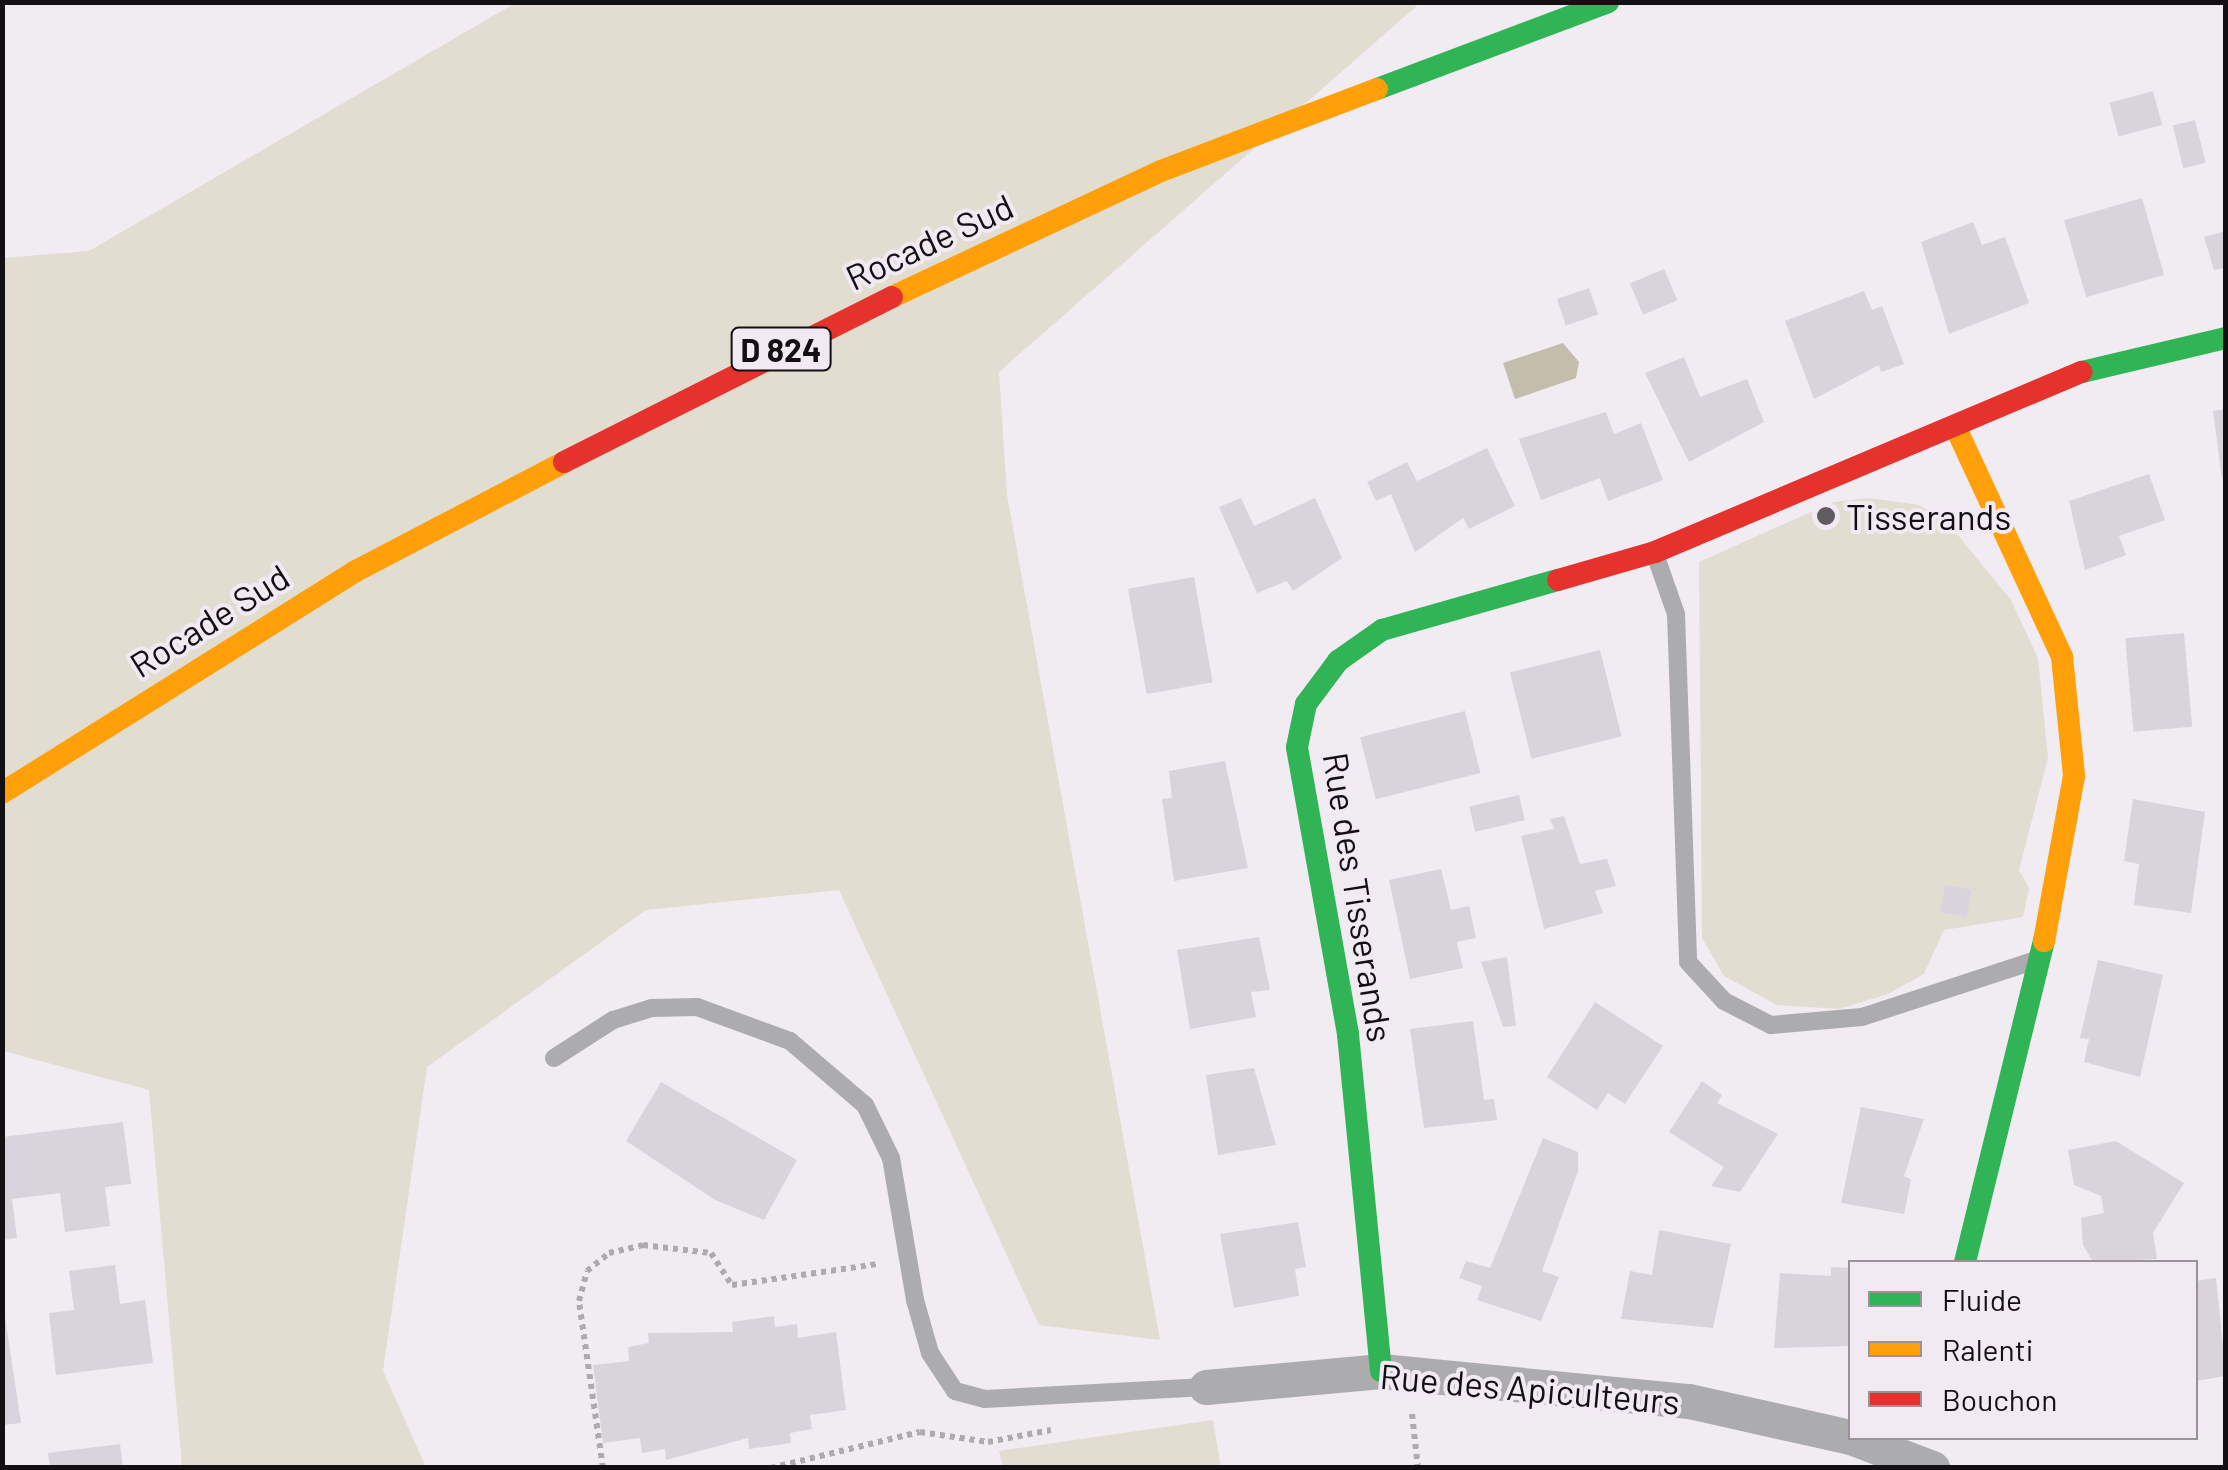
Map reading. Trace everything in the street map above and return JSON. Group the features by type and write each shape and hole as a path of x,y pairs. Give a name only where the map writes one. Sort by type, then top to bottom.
{"street":[{"name":"Rocade Sud","path":"2,793 354,572 758,360 1161,172 1608,2"},
{"name":"Rue des Tisserands","path":"1394,1372 1348,1034 1298,748 1306,704 1338,661 1382,630 1655,552 1954,426 2050,380 2226,338"},
{"path":"1954,426 2062,658 2074,776 2041,959 1966,1260"},
{"name":"Rue des Apiculteurs","path":"1206,1387 1394,1372 1689,1401 1848,1436"},
{"name":"Rue des Apiculteurs","path":"1865,1440 1915,1452"}],"lane":[{"path":"1655,552 1676,614 1688,962 1724,1001 1770,1026 1862,1017 2041,959"},
{"path":"554,1058 613,1020 652,1008 698,1007 790,1041 865,1105 891,1158 908,1260 930,1353 956,1391 985,1400 1206,1387"}],"path":[{"path":"603,1468 579,1301 587,1271 609,1253 643,1245 711,1253 732,1285 908,1260"},
{"path":"1394,1372 1418,1468"}],"shaded area":[{"path":"515,3 1420,3 999,372 1007,495 1160,1340 1039,1325 839,890 646,910 427,1067 383,1371 426,1467 182,1467 149,1090 3,1051 2,258 89,251"},
{"path":"1563,343 1579,362 1576,378 1515,399 1503,363"},
{"path":"1870,498 1919,505 1948,523 2011,600 2038,658 2048,758 2019,870 2029,888 2023,917 1944,930 1924,974 1888,994 1839,1009 1777,1005 1724,976 1702,938 1699,562 1833,502"},
{"path":"1213,1420 1221,1467 1003,1467 999,1451"}],"building":[{"path":"2153,91 2162,125 2119,136 2110,103"},
{"path":"2195,120 2206,163 2183,168 2173,126"},
{"path":"2142,198 2164,275 2086,297 2064,220"},
{"path":"1973,222 1982,245 2005,237 2029,303 1949,334 1921,242"},
{"path":"2226,231 2226,268 2214,270 2204,237"},
{"path":"1664,269 1677,300 1643,315 1630,283"},
{"path":"1589,288 1598,314 1566,326 1557,299"},
{"path":"1864,291 1872,310 1882,306 1904,364 1881,372 1879,365 1814,399 1785,321"},
{"path":"1684,357 1700,397 1747,379 1764,422 1689,462 1645,373"},
{"path":"2226,409 2226,479 2222,479 2213,411"},
{"path":"1606,412 1614,434 1641,423 1663,480 1608,501 1600,478 1541,500 1519,439"},
{"path":"1487,448 1515,506 1469,529 1463,518 1415,552 1391,494 1376,501 1367,482 1407,462 1417,481"},
{"path":"2149,474 2165,520 2119,536 2126,555 2085,570 2069,501"},
{"path":"1241,498 1254,526 1315,498 1342,558 1293,591 1287,581 1257,593 1219,507"},
{"path":"1194,577 1213,682 1147,694 1128,589"},
{"path":"2184,633 2192,727 2133,732 2125,638"},
{"path":"1600,650 1622,736 1531,759 1510,672"},
{"path":"1465,711 1480,773 1376,799 1360,737"},
{"path":"1225,761 1248,868 1174,881 1162,799 1172,798 1169,771"},
{"path":"1519,795 1525,820 1475,832 1469,806"},
{"path":"2133,799 2205,812 2191,913 2134,905 2139,864 2124,861"},
{"path":"1564,816 1580,864 1607,859 1616,886 1595,891 1603,913 1544,929 1521,836 1554,829 1550,819"},
{"path":"1441,869 1451,910 1469,906 1476,938 1457,942 1463,968 1410,979 1389,880"},
{"path":"1945,885 1972,890 1967,917 1940,913"},
{"path":"1259,937 1270,990 1251,992 1256,1017 1190,1029 1177,950"},
{"path":"1507,957 1516,1026 1503,1027 1481,962"},
{"path":"2098,960 2163,975 2140,1077 2084,1062 2089,1039 2080,1038"},
{"path":"1595,1002 1663,1046 1625,1104 1608,1093 1597,1110 1547,1077"},
{"path":"1473,1021 1484,1100 1494,1099 1497,1120 1424,1128 1410,1029"},
{"path":"1254,1068 1276,1145 1218,1155 1206,1075"},
{"path":"1702,1081 1722,1095 1717,1103 1778,1134 1740,1192 1711,1186 1724,1167 1669,1132"},
{"path":"661,1082 797,1160 764,1220 715,1200 626,1141"},
{"path":"1861,1107 1924,1119 1904,1176 1911,1179 1904,1214 1841,1203"},
{"path":"123,1122 131,1184 105,1187 110,1226 65,1232 60,1193 12,1199 17,1238 2,1240 2,1137"},
{"path":"1543,1138 1578,1152 1578,1171 1542,1271 1559,1277 1541,1321 1477,1300 1482,1286 1459,1278 1466,1261 1490,1268"},
{"path":"2116,1141 2184,1183 2153,1233 2157,1259 2092,1260 2083,1245 2081,1218 2104,1213 2101,1196 2074,1185 2068,1150"},
{"path":"1298,1222 1306,1267 1295,1269 1299,1296 1234,1308 1220,1234"},
{"path":"1659,1230 1731,1244 1713,1328 1621,1319 1630,1271 1652,1275"},
{"path":"115,1265 120,1304 145,1300 153,1363 56,1375 49,1313 74,1310 69,1271"},
{"path":"1831,1267 1848,1268 1848,1346 1774,1348 1780,1273 1831,1276"},
{"path":"2216,1278 2226,1376 2198,1381 2198,1281"},
{"path":"2,1297 21,1423 2,1425"},
{"path":"774,1316 775,1327 797,1324 798,1338 836,1332 846,1410 810,1415 812,1429 790,1433 791,1443 749,1449 748,1438 666,1460 665,1449 642,1453 640,1438 603,1443 593,1365 629,1361 628,1347 649,1343 648,1333 733,1332 732,1322"},
{"path":"120,1444 123,1468 50,1468 48,1453"}],"traffic: fast":[{"path":"1377,89 1608,2"},
{"path":"2082,372 2226,338"},
{"path":"1381,1371 1348,1034 1297,747 1306,704 1338,661 1382,630 1558,580"},
{"path":"1965,1260 2044,941"}],"traffic: slow":[{"path":"892,297 1161,171 1377,89"},
{"path":"1955,426 2062,657 2074,776 2044,941"},
{"path":"2,793 354,572 564,462"}],"traffic: jam":[{"path":"564,462 892,297"},
{"path":"1558,580 1655,552 2082,372"}],"place":[{"name":"Tisserands","path":"1826,516"}]}
